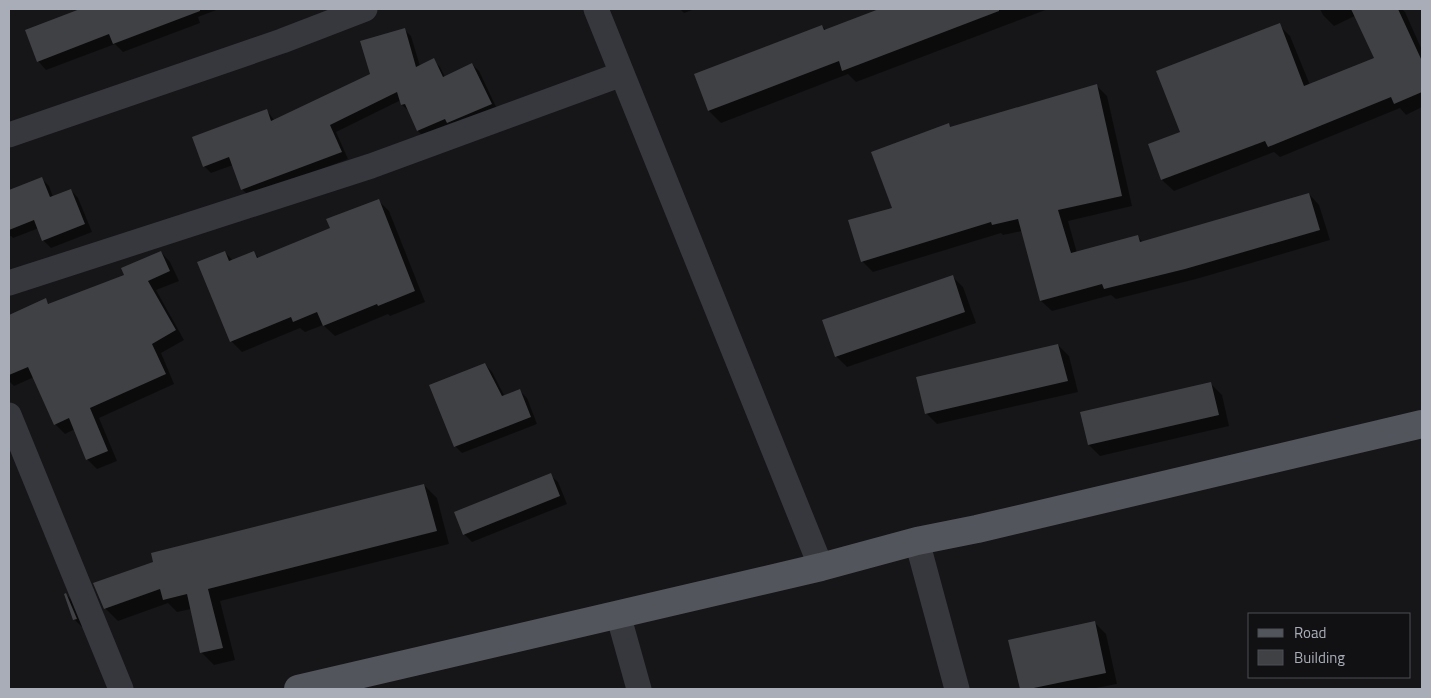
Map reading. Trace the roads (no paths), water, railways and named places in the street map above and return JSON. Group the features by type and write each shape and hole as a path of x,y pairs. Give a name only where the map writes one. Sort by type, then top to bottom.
{"main road":[{"path":"298,689 821,567 917,541 1422,424"}],"street":[{"path":"9,135 282,41 364,9"},
{"path":"596,9 821,567"},
{"path":"9,283 371,166 622,74"},
{"path":"9,415 121,689"},
{"path":"917,541 957,689"},
{"path":"618,614 639,689"}]}
